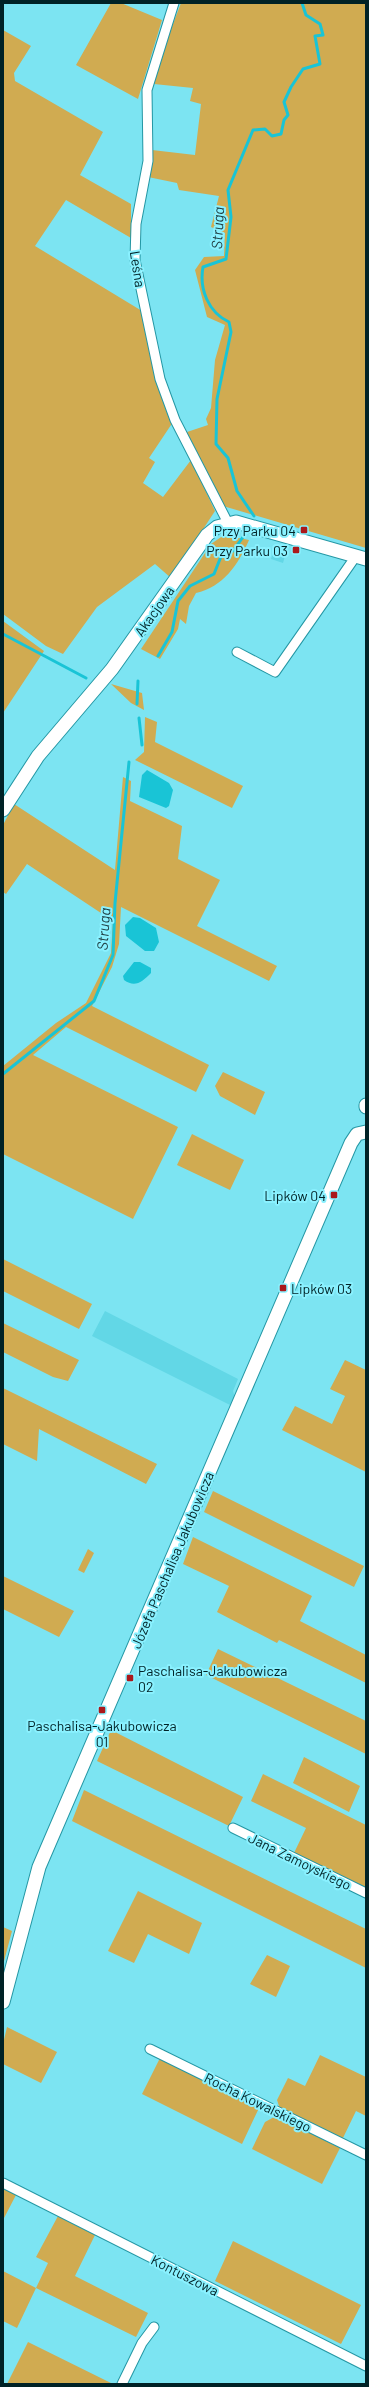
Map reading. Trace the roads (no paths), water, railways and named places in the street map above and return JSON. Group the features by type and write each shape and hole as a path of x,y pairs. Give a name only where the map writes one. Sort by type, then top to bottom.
{"street":[{"name":"Leśna","path":"174,3 147,90 148,161 136,224 135,260 160,379 183,438 228,523"},
{"path":"228,523 236,522 361,558 275,672 237,652"},
{"name":"Akacjowa","path":"3,810 38,756 112,669 207,535 218,527 228,523"},
{"name":"Józefa Paschalisa Jakubowicza","path":"3,2002 39,1867 351,1143 357,1134 366,1132"},
{"name":"Jana Zamoyskiego","path":"233,1828 366,1893"},
{"name":"Rocha Kowalskiego","path":"150,2049 366,2155"},
{"name":"Kontuszowa","path":"3,2183 366,2366"},
{"path":"122,2384 142,2342 154,2328"}],"waterway":[{"name":"Struga","path":"254,516 237,491 228,458 216,444 217,399 231,332 229,322 222,318 210,306 204,291 202,275 203,267 226,259 231,217 228,190 253,130 265,129 272,136 281,134 284,120 288,115 284,102 291,87 303,69 320,64 315,36 323,35 320,24 306,15 302,3"},
{"name":"Struga","path":"158,656 172,632 178,601 190,586 214,574 222,554 233,551 243,537"},
{"path":"3,634 86,678"},
{"name":"Struga","path":"137,704 138,681"},
{"name":"Struga","path":"139,718 142,745"},
{"name":"Struga","path":"3,1074 94,1001 113,955 115,903 129,762"}],"place":[{"name":"Przy Parku 04","path":"304,530"},
{"name":"Przy Parku 03","path":"296,550"},
{"name":"Lipków 04","path":"334,1195"},
{"name":"Lipków 03","path":"283,1288"},
{"name":"Paschalisa-Jakubowicza 02","path":"130,1678"},
{"name":"Paschalisa-Jakubowicza 01","path":"102,1710"}]}
